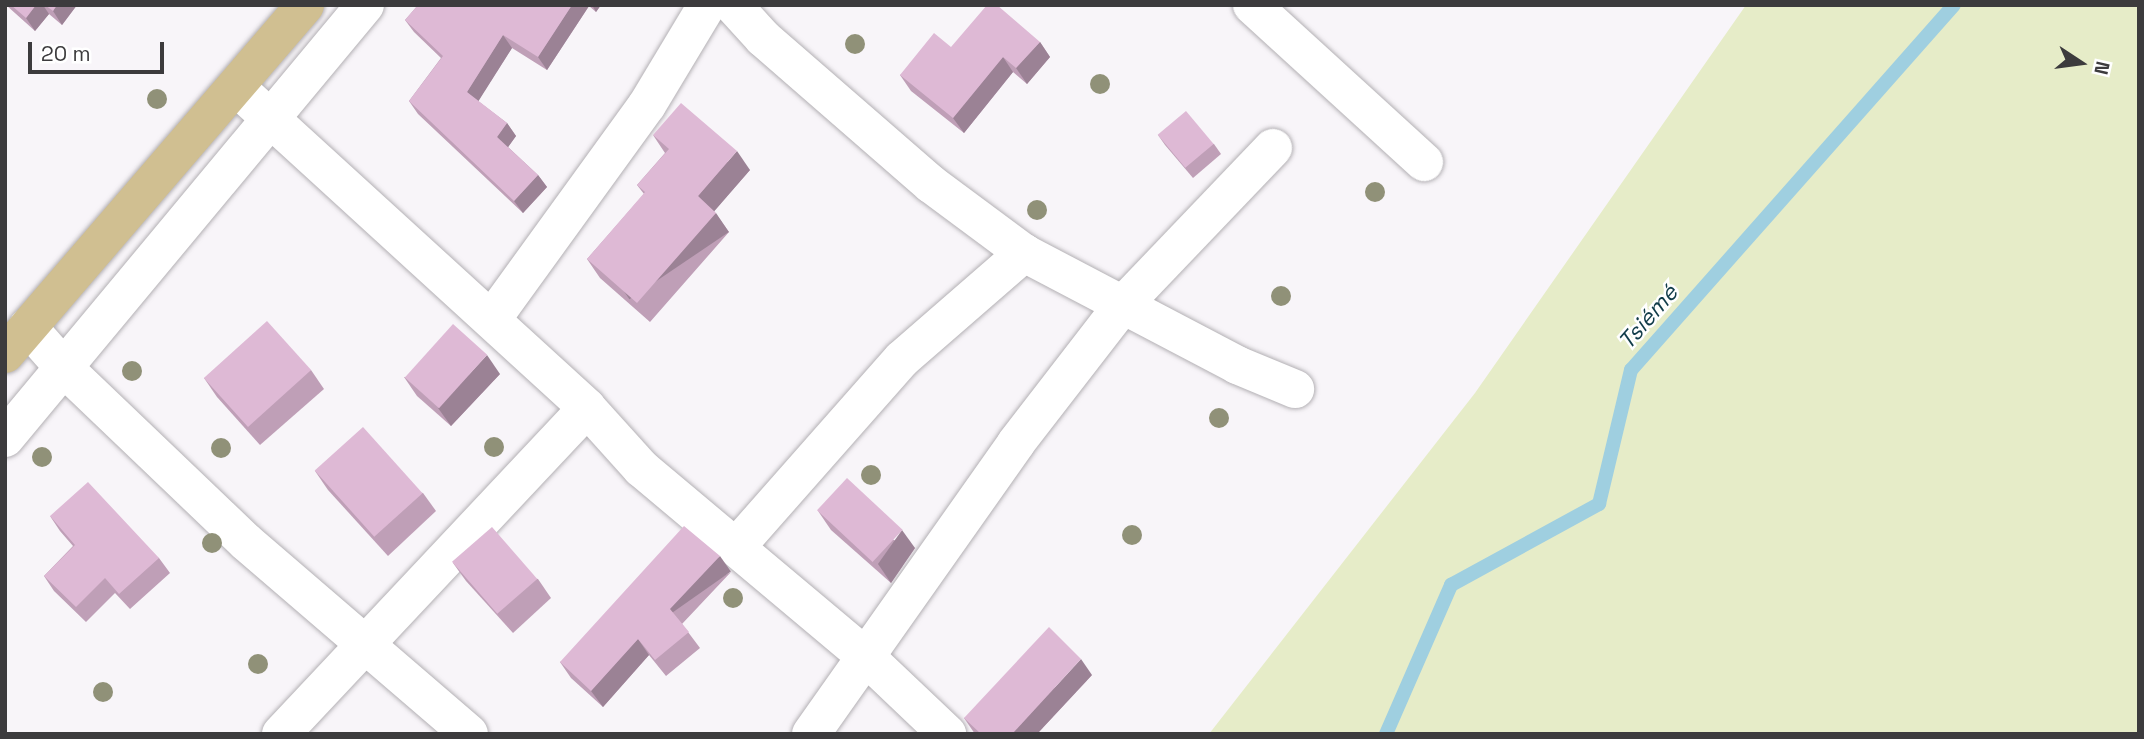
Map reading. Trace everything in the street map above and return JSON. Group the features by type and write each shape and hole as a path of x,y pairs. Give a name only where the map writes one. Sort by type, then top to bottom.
{"main road":[{"path":"17,340 237,88 305,5"}],"street":[{"path":"5,438 365,5"},
{"path":"492,319 647,105 707,5"},
{"path":"733,5 763,38 931,184 1024,253 1121,307 1295,389"},
{"path":"1252,5 1424,162"},
{"path":"237,88 587,408 641,468 866,657 947,734"},
{"path":"811,734 1016,443 1121,307 1273,148"},
{"path":"737,546 902,359 1024,253"},
{"path":"17,340 65,369 246,542 469,734"},
{"path":"281,734 587,408"}],"green space":[{"path":"1746,5 2139,5 2139,734 1209,734 1475,393"}],"building":[{"path":"11,5 36,5 26,18"},
{"path":"45,5 57,5 53,11"},
{"path":"418,5 572,5 538,57 503,35 467,92 507,123 497,137 538,175 514,201 409,101 443,56 405,20"},
{"path":"987,5 997,5 1040,42 1016,68 1003,57 953,118 900,75 934,33 951,47"},
{"path":"681,103 737,151 698,196 716,213 637,303 587,259 645,192 637,185 669,149 653,135"},
{"path":"1186,111 1214,144 1185,168 1158,135"},
{"path":"267,321 311,370 248,427 204,378"},
{"path":"453,324 487,355 439,408 405,378"},
{"path":"363,427 423,493 374,537 315,470"},
{"path":"847,478 903,530 873,562 817,510"},
{"path":"88,482 159,558 119,594 105,578 76,607 44,576 75,545 50,516"},
{"path":"684,526 720,556 670,609 689,632 655,660 638,639 591,691 560,662"},
{"path":"492,527 537,579 497,614 452,562"},
{"path":"1049,627 1081,659 1012,734 981,734 964,718"}],"waterway":[{"name":"Tsiémé","path":"1386,734 1451,585 1599,504 1631,370 1954,5"}]}
